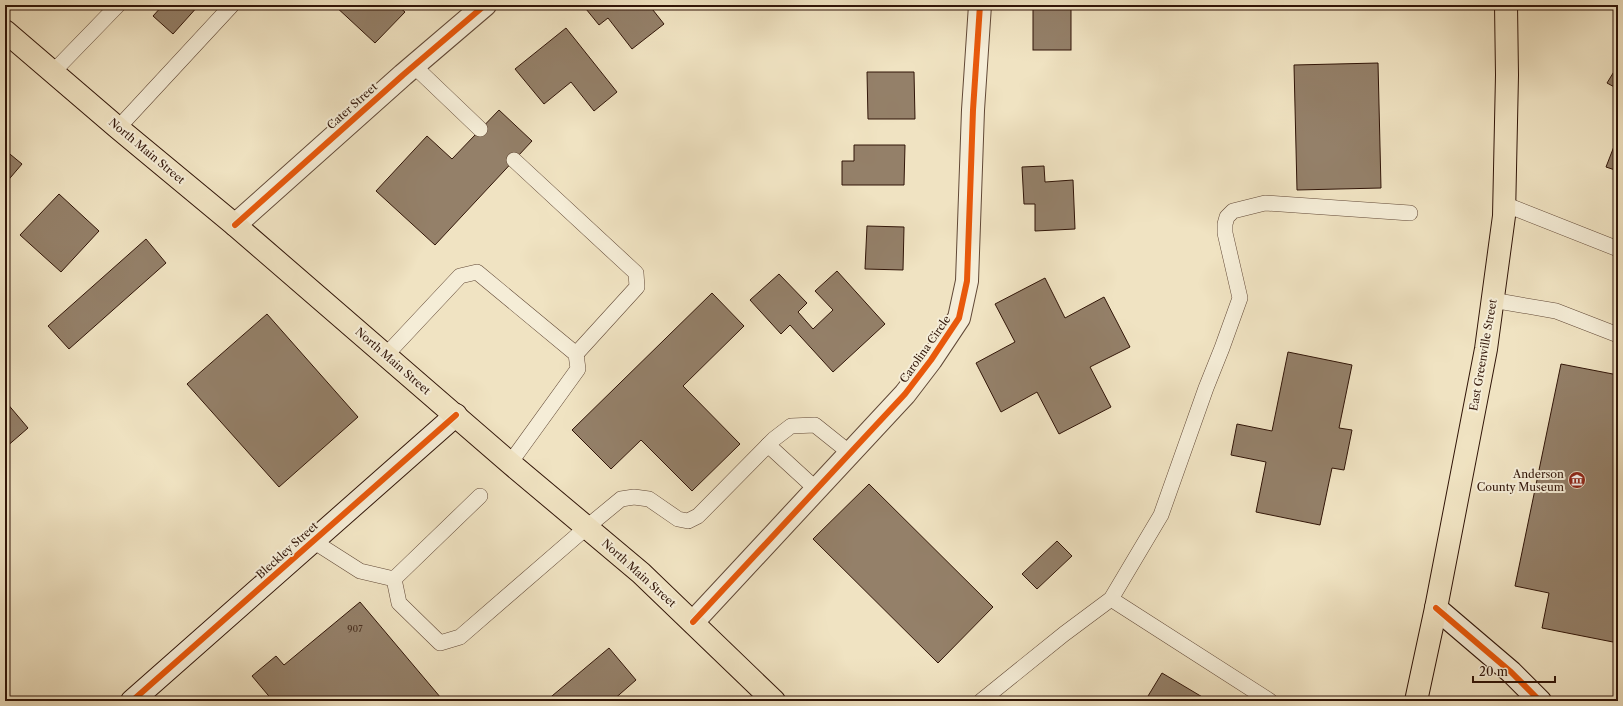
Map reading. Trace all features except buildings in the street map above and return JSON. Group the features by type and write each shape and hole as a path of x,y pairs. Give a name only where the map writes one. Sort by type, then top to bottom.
{"main road":[{"name":"East Greenville Street","path":"1416,701 1436,608 1486,349 1504,216 1507,75 1506,5"},
{"name":"North Main Street","path":"5,31 118,128 235,225 510,463 641,572 774,701"}],"street":[{"name":"Cater Street","path":"235,225 414,65 485,5"},
{"name":"Carolina Circle","path":"693,622 905,394 931,360 959,318 967,281 973,110 980,5"},
{"name":"Bleckley Street","path":"132,701 456,415"},
{"path":"1436,608 1510,672 1540,701"}],"lane":[{"path":"53,72 118,5"},
{"path":"118,128 232,5"},
{"path":"414,65 480,129"},
{"path":"514,160 636,273 637,287 576,354"},
{"path":"981,701 1064,634 1111,599 1161,515 1240,298 1225,233 1227,217 1232,211 1265,203 1410,213"},
{"path":"1504,204 1618,249"},
{"path":"386,356 460,276 477,272 576,354 578,369 510,463"},
{"path":"1492,300 1556,311 1618,335"},
{"path":"394,579 399,603 440,643 460,637 587,527 622,499 634,497 649,499 678,519 688,521 698,516 768,445 791,426 815,425 850,453"},
{"path":"768,445 816,489"},
{"path":"394,579 480,496"},
{"path":"313,541 360,571 394,579"},
{"path":"1111,599 1270,701"}],"cycle path":[{"path":"235,225 403,75 485,5"},
{"path":"693,622 905,394 931,360 959,318 967,281 973,110 980,5"},
{"path":"132,701 456,415"},
{"path":"1436,608 1511,672 1540,701"}],"place":[{"name":"Anderson County Museum","path":"1577,480"}]}
